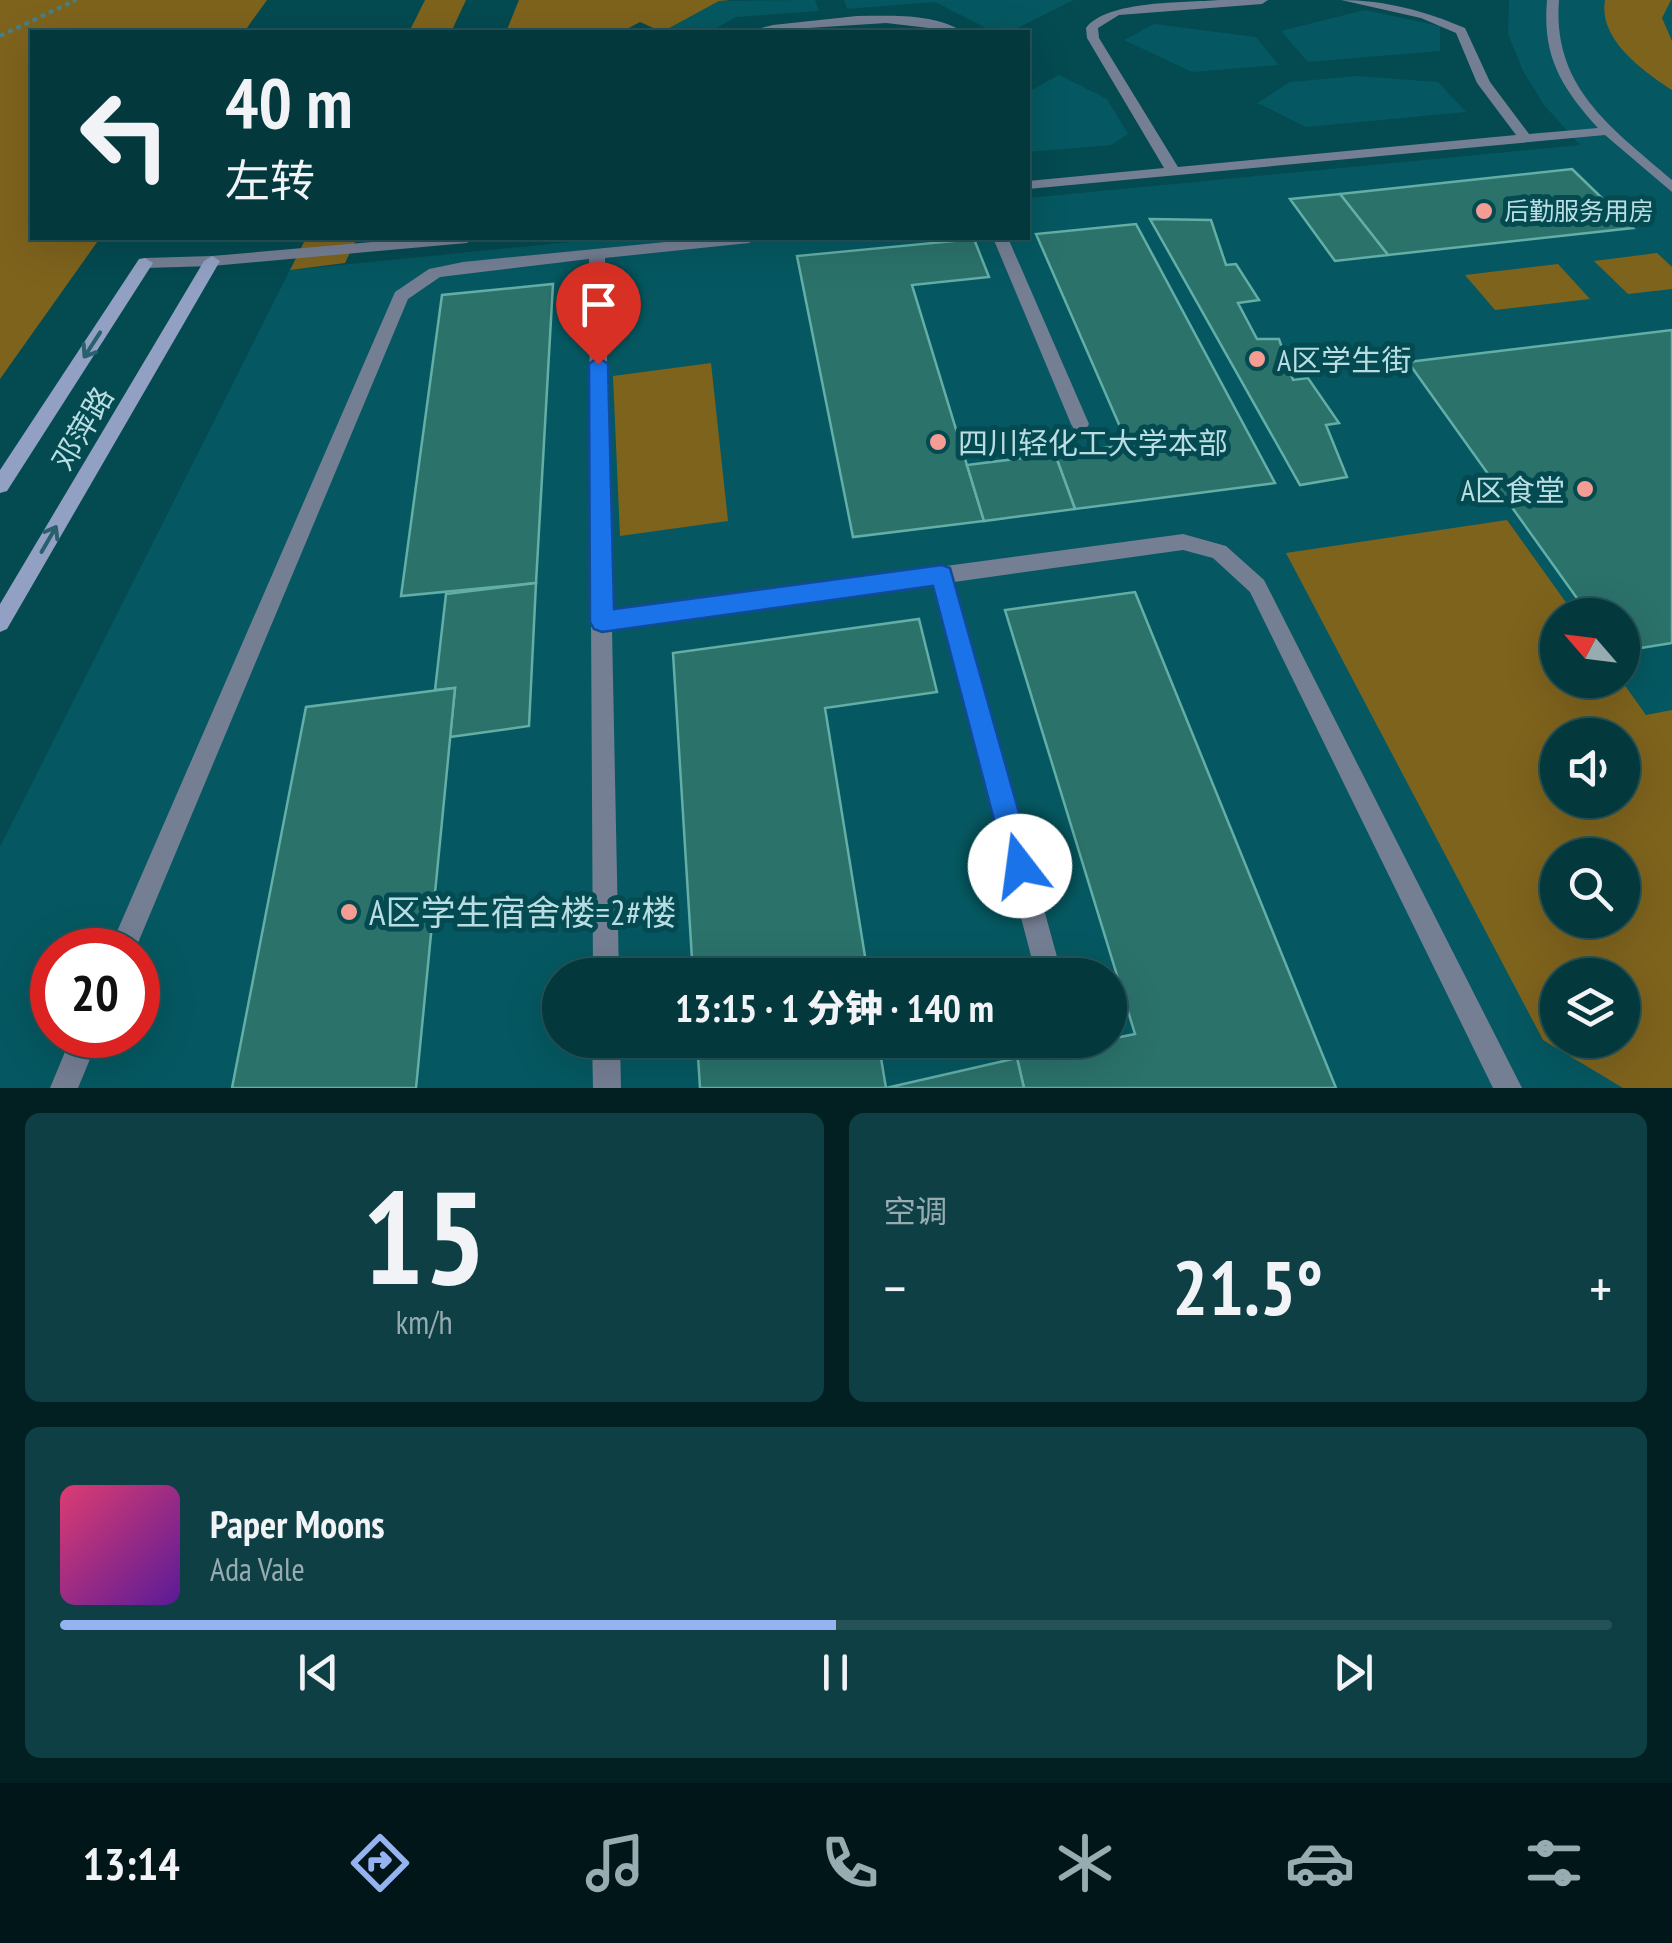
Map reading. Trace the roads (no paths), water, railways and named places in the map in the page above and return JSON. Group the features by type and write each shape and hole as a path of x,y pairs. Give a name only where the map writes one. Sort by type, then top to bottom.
{"main road":[{"name":"邓萍路","path":"0,623 212,262"},
{"name":"邓萍路","path":"0,486 145,263"}],"lane":[{"path":"1173,172 1093,38 1092,28 1117,12 1262,0"},
{"path":"1347,0 1424,14 1461,31 1484,84 1525,138"},
{"path":"1553,0 1550,16 1554,50 1569,82 1608,131 1672,188"},
{"path":"775,30 904,19 932,22 952,30"},
{"path":"1030,185 1608,131"},
{"path":"1647,166 1672,172"},
{"path":"145,263 212,262 446,240"},
{"path":"131,928 401,296 435,273 463,266 730,240"},
{"path":"1001,240 1080,424"},
{"path":"597,253 606,958"},
{"path":"602,622 1182,542 1219,552 1257,586 1508,1088"},
{"path":"942,575 1044,958"},
{"path":"64,1088 76,1058"},
{"path":"606,1058 607,1088"}],"place":[{"name":"后勤服务用房","path":"1484,211"},
{"name":"A区学生街","path":"1257,359"},
{"name":"四川轻化工大学本部","path":"938,442"},
{"name":"A区食堂","path":"1585,489"},
{"name":"A区学生宿舍楼=2#楼","path":"349,912"}]}
